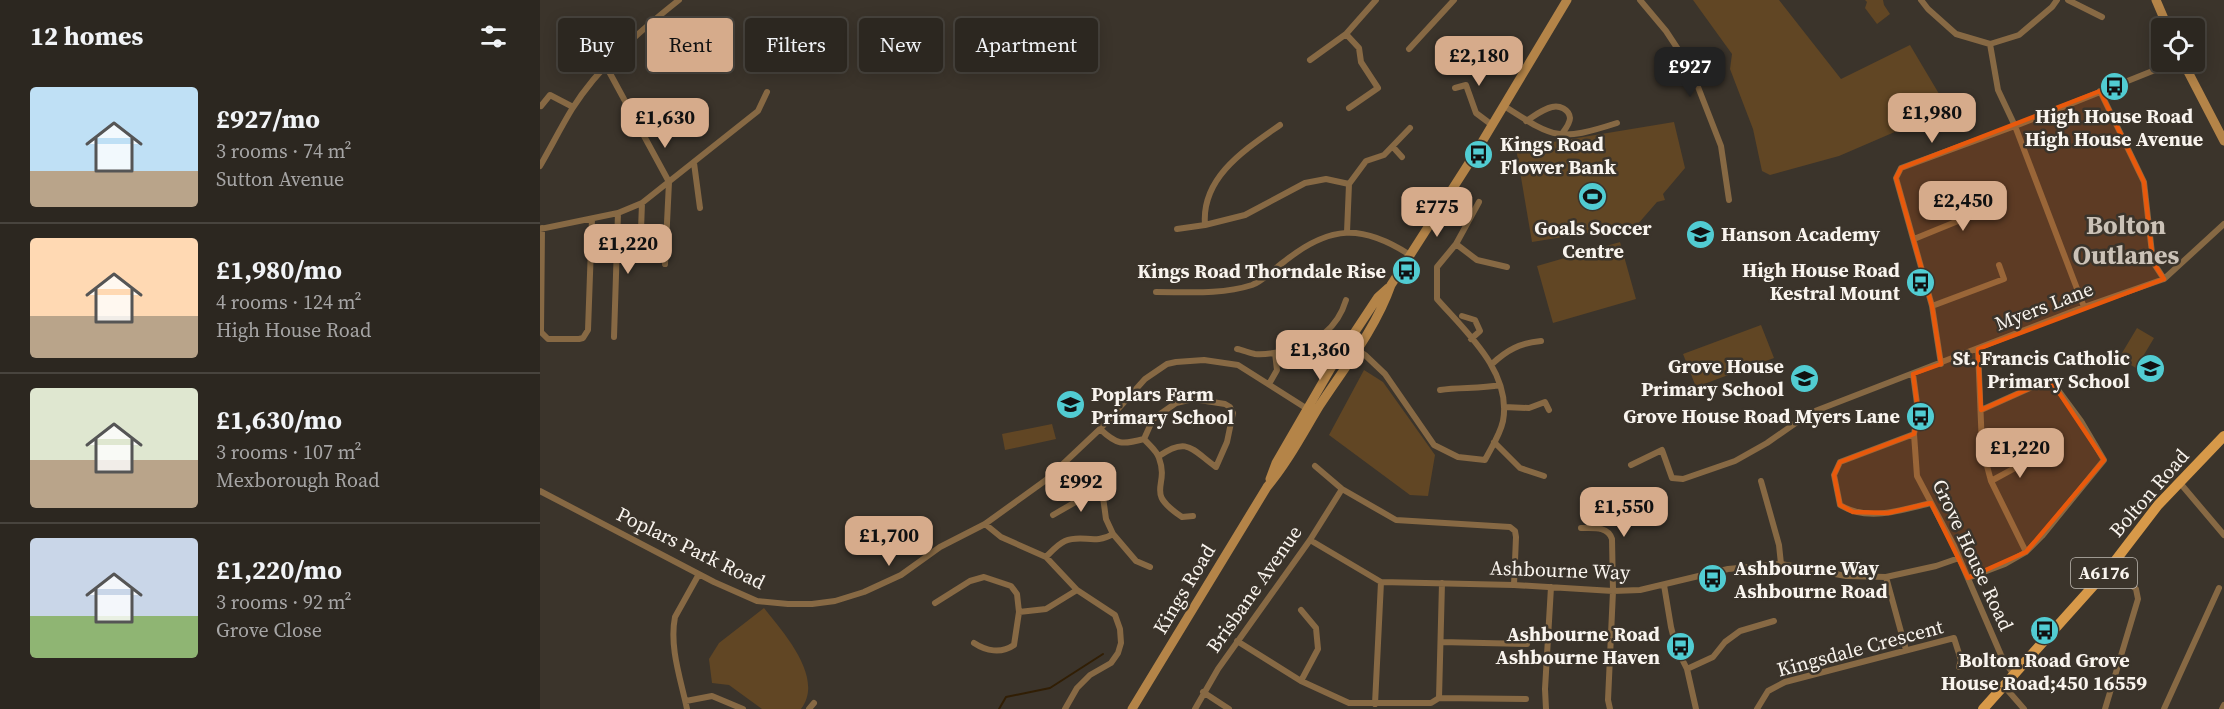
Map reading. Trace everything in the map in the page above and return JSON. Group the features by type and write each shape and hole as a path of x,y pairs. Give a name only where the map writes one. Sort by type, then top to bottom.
{"main road":[{"name":"Bolton Road","path":"1983,709 2112,565 2158,505 2224,436"}],"street":[{"path":"635,37 679,0"},
{"path":"1310,60 1346,34 1376,0"},
{"path":"1409,49 1454,0"},
{"name":"Kings Road","path":"1132,709 1267,487 1276,463 1357,349 1384,303 1391,285 1504,106 1567,0"},
{"path":"1640,0 1666,31 1691,69 1721,146 1729,200"},
{"path":"1921,0 1956,34 1990,44 2019,35 2057,0"},
{"path":"2068,0 2102,17"},
{"path":"2156,0 2164,18"},
{"path":"1346,34 1359,48 1361,62 1378,88 1349,108"},
{"path":"1990,44 1998,90 2015,126 2084,307"},
{"path":"1941,364 1932,306 1896,178 1901,168 2015,126 2151,71"},
{"path":"540,166 573,107 601,72"},
{"path":"609,72 669,182 665,264"},
{"path":"2187,72 2224,141"},
{"path":"1455,88 1466,85 1476,113 1492,125"},
{"path":"2100,91 2144,182 2153,262 2164,279"},
{"path":"592,219 588,330 583,339 548,339 541,332 541,228 618,213 642,203 758,111 767,92"},
{"path":"541,106 550,95 573,107"},
{"path":"1504,106 1526,121 1551,133 1561,135 1588,132 1617,123"},
{"path":"1526,121 1550,107 1559,106 1566,110 1570,117 1561,135"},
{"path":"1205,225 1204,214 1209,193 1218,176 1249,147 1280,125"},
{"path":"1347,232 1348,184 1366,161 1384,155 1410,128"},
{"path":"1393,147 1402,157"},
{"path":"694,163 700,208"},
{"path":"1177,229 1245,215 1305,183 1326,178 1348,184"},
{"path":"1347,343 1385,374 1434,445 1458,457 1485,460 1503,422 1504,407 1500,385 1492,364 1437,299 1437,267 1456,244 1479,202"},
{"path":"640,257 642,203"},
{"path":"1914,239 1980,212 1978,207"},
{"path":"614,337 618,213"},
{"name":"Myers Lane","path":"1631,465 1662,450 1672,478 1683,479 1735,461 1767,443 1810,413 2084,307 2164,279 2224,224"},
{"path":"1156,292 1212,292 1254,285 1301,248 1324,237 1347,232 1370,234 1392,243 1410,255"},
{"path":"1456,244 1478,260 1507,267"},
{"path":"1932,306 2004,279 1999,265"},
{"name":"Kings Road","path":"1311,411 1347,343 1378,297 1391,285"},
{"path":"1237,349 1256,354 1275,353 1313,342 1331,328 1342,314 1346,300"},
{"path":"1462,316 1475,320 1480,331 1471,339"},
{"path":"1492,364 1505,352 1524,343 1541,341"},
{"path":"1978,349 1982,447 1991,481 2026,552"},
{"path":"1269,384 1278,369 1275,353"},
{"name":"Poplars Park Road","path":"540,491 699,574 757,601 788,604 835,601 864,592 902,575 939,548 985,524 1046,480 1100,429 1145,379 1167,364 1204,360 1238,365 1311,411"},
{"name":"Grove House Road","path":"1913,375 1918,411 1914,434 1917,476 1959,558 2001,655 2013,674"},
{"path":"1968,578 2005,564 2026,552 2042,536 2104,460 2081,421 2050,379 1981,410"},
{"path":"1440,390 1500,385"},
{"path":"1100,429 1112,441 1128,444 1144,439 1153,419 1176,403 1193,399 1225,404 1230,407 1233,413 1227,442 1216,467 1184,445 1172,447 1159,456"},
{"path":"1504,407 1529,408 1545,402 1549,410"},
{"path":"1914,434 1840,462 1834,475 1840,505 1853,512 1888,513 1931,503"},
{"path":"1144,439 1159,456 1161,468 1159,487 1162,500 1183,520 1192,516"},
{"path":"1494,442 1520,468 1544,476"},
{"path":"1991,481 2039,455"},
{"path":"1537,473 1538,465"},
{"path":"1315,466 1342,489 1396,520 1510,527 1515,531 1516,537 1514,585"},
{"path":"1097,476 1106,519 1113,534 1136,561 1150,567"},
{"path":"1761,481 1779,545 1781,564"},
{"path":"2180,483 2224,535"},
{"path":"1053,515 1098,489"},
{"name":"Brisbane Avenue","path":"1195,709 1203,692 1237,641 1310,540 1342,489"},
{"path":"985,524 1001,537 1046,558 1077,590 1115,615 1120,629 1121,644 1111,663 1090,675 1077,688 1065,709"},
{"path":"1581,528 1605,529 1611,535 1613,591 1608,700 1610,709"},
{"path":"1046,558 1063,541 1077,538 1104,540 1113,534"},
{"name":"Ashbourne Way","path":"1310,540 1381,582 1514,585 1613,591 1640,590 1728,569 1781,564 1846,576 1886,577 1936,566 1959,558"},
{"path":"2105,709 2138,599 2136,589 2112,565"},
{"path":"687,709 674,644 674,625 675,617 699,574"},
{"path":"935,603 970,581 984,577 1011,586 1017,594 1019,612 1014,645 1007,650 986,650 974,643"},
{"path":"1886,577 1906,650"},
{"path":"1375,704 1381,582"},
{"path":"1439,698 1442,583"},
{"path":"1664,585 1676,647 1687,669 1696,709"},
{"path":"1546,709 1551,588"},
{"path":"2164,709 2219,588"},
{"path":"1019,612 1046,609 1077,590"},
{"path":"1301,610 1316,628 1317,649 1301,681"},
{"path":"1687,669 1713,657 1725,642 1740,631 1774,621"},
{"name":"Kingsdale Crescent","path":"1757,709 1768,691 1785,682 1954,638 1961,660 1959,667"},
{"path":"1237,641 1318,691 1349,703 1431,703 1439,698 1526,699"},
{"path":"1442,642 1527,644"},
{"path":"2004,686 2024,709"},
{"path":"1203,692 1229,709"},
{"path":"686,701 712,696 743,709"},
{"path":"809,709 814,703"}],"highlighted area":[{"path":"2100,91 2144,182 2153,262 2164,279 1978,349 1981,410 2050,379 2104,460 2026,552 1968,578 1931,503 1888,513 1853,512 1840,505 1834,475 1840,462 1914,434 1918,411 1913,374 1941,364 1932,306 1896,178 1901,168"}],"shaded area":[{"path":"1693,0 1779,0 1841,79 1910,45 1948,109 1839,156 1770,175 1762,171 1753,129 1730,69 1732,54"},
{"path":"1865,0 1883,0 1890,14 1877,24 1865,8 1867,2"},
{"name":"Goals Soccer Centre","path":"1674,122 1685,168 1663,194 1665,200 1657,202 1637,225 1532,242 1516,148"},
{"path":"1620,242 1636,299 1553,323 1537,266"},
{"path":"1761,325 1774,358 1696,387 1683,354"},
{"path":"2137,328 2154,338 2136,368 2119,358"},
{"path":"1364,370 1383,382 1435,455 1428,496 1410,495 1329,435"},
{"path":"1052,424 1056,439 1005,450 1002,434"},
{"path":"764,608 790,642 805,670 808,684 807,697 801,709 762,709 729,685 712,683 709,659 719,643"}],"waterway":[{"path":"999,709 1006,697 1050,688 1103,654"}],"place":[{"name":"High House Road High House Avenue","path":"2114,86"},
{"name":"Kings Road Flower Bank","path":"1479,155"},
{"name":"Goals Soccer Centre","path":"1593,197"},
{"name":"Hanson Academy","path":"1700,234"},
{"name":"Kings Road Thorndale Rise","path":"1407,271"},
{"name":"High House Road Kestral Mount","path":"1921,282"},
{"name":"St. Francis Catholic Primary School","path":"2151,369"},
{"name":"Grove House Primary School","path":"1805,378"},
{"name":"Poplars Farm Primary School","path":"1070,405"},
{"name":"Grove House Road Myers Lane","path":"1921,416"},
{"name":"Ashbourne Way Ashbourne Road","path":"1713,579"},
{"name":"Bolton Road Grove House Road;450 16559","path":"2044,630"},
{"name":"Ashbourne Road Ashbourne Haven","path":"1681,646"}],"district":[{"name":"Bolton Outlanes","path":"2126,240"}]}
